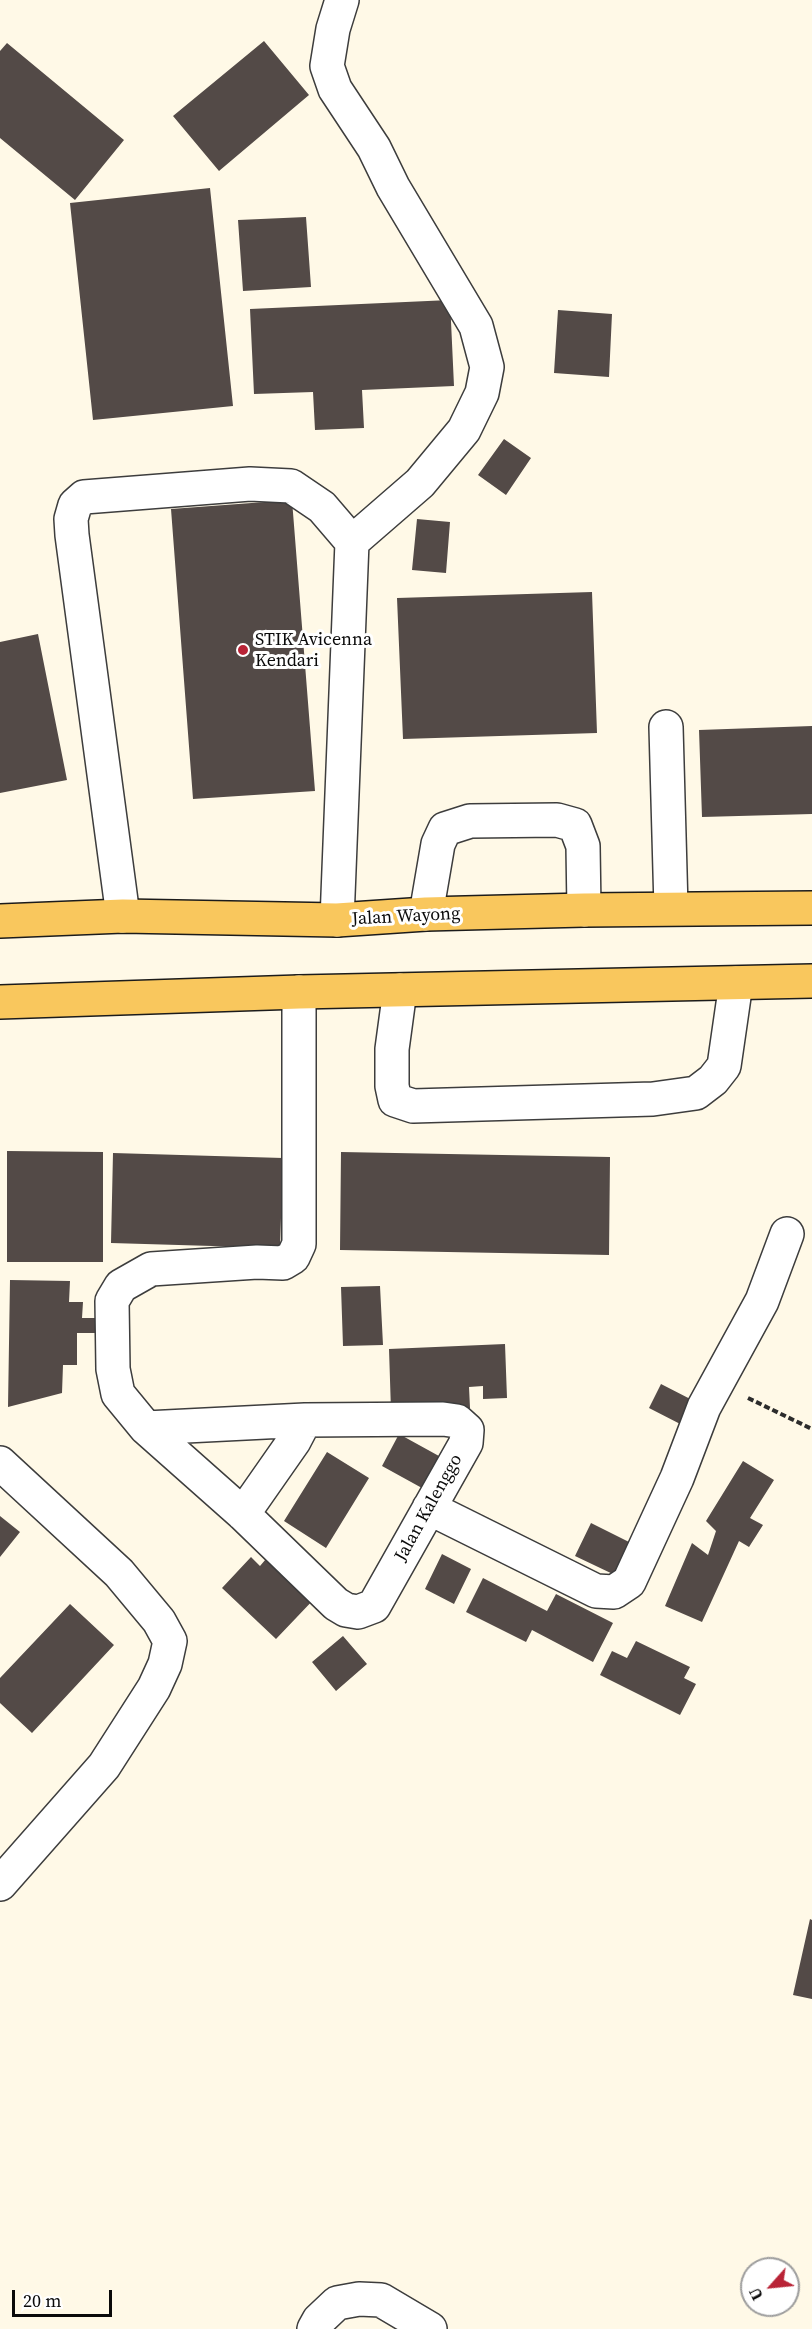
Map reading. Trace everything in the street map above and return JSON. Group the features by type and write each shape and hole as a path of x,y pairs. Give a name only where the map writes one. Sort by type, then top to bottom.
{"main road":[{"name":"Jalan Wayong","path":"0,921 123,916 337,920 426,914 584,910 812,908"},
{"path":"0,1002 299,992 812,981"}],"street":[{"path":"342,0 333,29 327,66 335,90 374,148 393,187 476,326 487,367 482,393 464,430 420,483 352,542"},
{"path":"123,916 71,519 75,505 84,497 250,484 291,486 322,507 352,542 337,920"},
{"path":"666,727 671,908"},
{"path":"426,914 438,844 445,829 470,821 557,820 575,825 583,846 584,910"},
{"path":"400,990 392,1048 392,1086 395,1100 413,1106 653,1099 696,1094 713,1080 724,1066 736,983"},
{"name":"Jalan Kalenggo","path":"146,1428 305,1420 457,1421 467,1430 465,1443 374,1606 358,1612 346,1610 336,1604 243,1514 146,1428 118,1394 113,1369 112,1301 121,1286 152,1269 257,1262 283,1263 293,1257 299,1244 299,992"},
{"path":"429,1508 596,1591 614,1593 629,1582 677,1478 704,1407 762,1301 787,1234"},
{"path":"243,1514 294,1441 305,1420"},
{"path":"0,1463 119,1573 159,1621 170,1641 165,1664 154,1688 104,1766 0,1884"},
{"path":"314,2329 319,2320 337,2303 359,2299 381,2300 430,2329"}],"path":[{"path":"717,1383 812,1429"}],"building":[{"path":"264,41 309,95 219,171 173,116"},
{"path":"7,43 124,140 75,200 0,138 0,51"},
{"path":"210,188 233,406 93,420 70,203"},
{"path":"306,217 311,287 243,291 238,220"},
{"path":"450,300 454,386 362,390 364,428 315,430 313,392 254,394 250,309"},
{"path":"558,310 612,314 609,377 554,373"},
{"path":"504,439 531,458 506,495 478,475"},
{"name":"STIK Avicenna Kendari","path":"292,500 315,791 193,799 171,509"},
{"path":"417,519 450,522 446,573 412,570"},
{"path":"592,592 597,733 403,739 397,598"},
{"path":"38,634 67,780 0,793 0,642"},
{"path":"812,726 812,814 702,817 699,730"},
{"path":"7,1151 103,1152 103,1262 7,1262"},
{"path":"341,1152 610,1157 609,1255 340,1250"},
{"path":"113,1153 283,1158 280,1248 111,1243"},
{"path":"10,1280 70,1281 69,1302 83,1302 82,1318 96,1318 95,1333 77,1333 77,1365 63,1365 62,1393 8,1407"},
{"path":"380,1286 383,1345 343,1346 341,1287"},
{"path":"505,1344 507,1398 483,1399 483,1386 469,1387 470,1408 391,1411 389,1349"},
{"path":"661,1384 700,1404 688,1428 649,1408"},
{"path":"399,1434 448,1461 431,1493 382,1466"},
{"path":"327,1452 369,1478 326,1548 284,1521"},
{"path":"743,1461 774,1480 750,1518 763,1525 749,1547 739,1541 702,1622 665,1606 692,1543 708,1555 716,1531 706,1521"},
{"path":"0,1516 20,1532 0,1557"},
{"path":"591,1523 633,1544 617,1576 575,1556"},
{"path":"271,1553 317,1596 276,1639 222,1588 251,1557 260,1566"},
{"path":"442,1554 471,1569 454,1604 425,1589"},
{"path":"483,1578 547,1611 556,1594 613,1623 593,1662 532,1630 526,1642 466,1612"},
{"path":"70,1604 114,1645 32,1733 0,1703 0,1678"},
{"path":"343,1636 367,1664 336,1691 312,1662"},
{"path":"636,1641 690,1667 684,1678 696,1684 680,1715 600,1675 612,1651 627,1658"},
{"path":"810,1919 812,1920 812,1999 793,1995"}],"place":[{"name":"STIK Avicenna Kendari","path":"243,650"}]}
